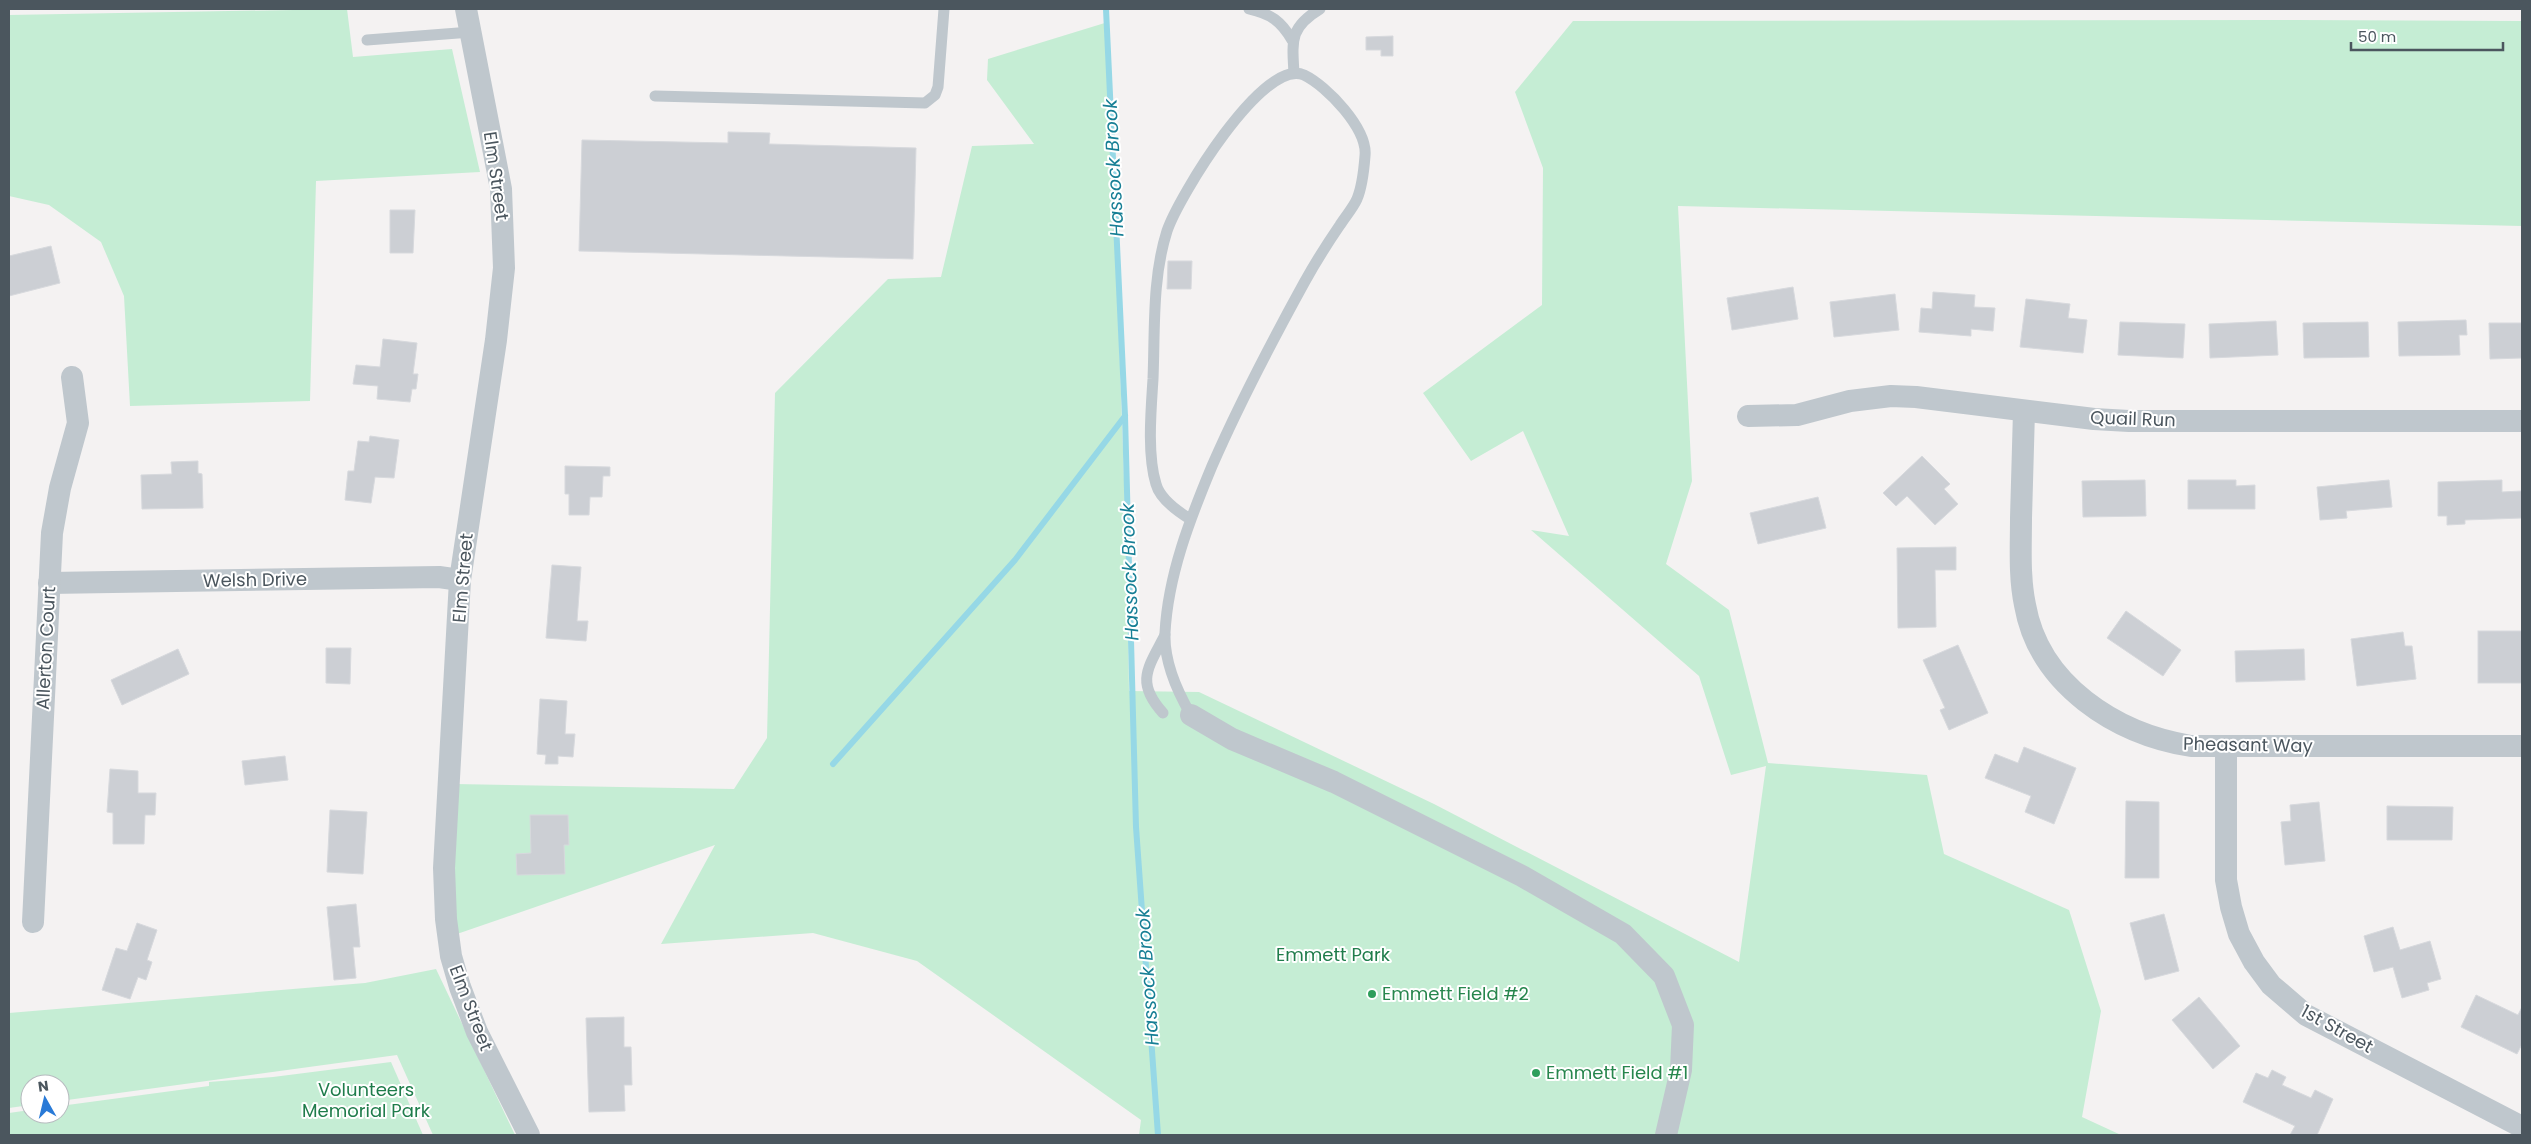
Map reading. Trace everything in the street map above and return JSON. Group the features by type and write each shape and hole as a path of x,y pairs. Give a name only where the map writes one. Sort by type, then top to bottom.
{"street":[{"name":"Elm Street","path":"466,9 501,190 504,268 496,340 460,580 444,868 446,919 451,956 460,987 477,1032 529,1135"},
{"name":"Allerton Court","path":"33,922 52,533 60,488 78,423 72,377"},
{"name":"Quail Run","path":"1748,416 1797,415 1850,402 1891,396 1916,397 2094,419 2130,421 2522,421"},
{"name":"Pheasant Way","path":"2024,411 2020,575 2025,607 2034,634 2046,659 2062,681 2076,694 2110,718 2143,734 2170,743 2191,746 2522,746"},
{"name":"Welsh Drive","path":"49,583 439,577 460,580"},
{"path":"1191,715 1232,739 1334,782 1522,876 1623,934 1664,976 1683,1025 1681,1070 1666,1135"},
{"name":"1st Street","path":"2226,746 2226,880 2230,907 2239,934 2254,962 2271,985 2306,1015 2522,1127"}],"lane":[{"path":"655,96 925,103 935,95 938,87 944,9"},
{"path":"1249,9 1261,11 1282,23 1292,40 1294,73"},
{"path":"1292,40 1300,23 1320,9"},
{"path":"367,40 471,32"},
{"path":"1163,713 1147,692 1146,677 1165,635 1172,585 1190,519 1234,416 1304,282 1357,198 1366,152 1358,125 1340,104 1318,86 1305,76 1294,73 1281,77 1254,99 1204,162 1173,214 1160,255 1156,302 1151,448 1156,487 1174,510 1190,519"},
{"path":"1165,635 1171,674 1191,715"}],"green space":[{"path":"347,9 353,57 452,49 480,172 316,181 310,401 130,406 124,296 101,242 49,205 9,196 9,15"},
{"name":"Emmett Park","path":"1573,21 2522,21 2522,226 1678,206 1692,481 1666,564 1729,610 1768,763 1927,775 1944,854 2069,910 2101,1011 2082,1117 2121,1135 1139,1135 1141,1120 917,961 813,933 661,944 715,845 454,935 454,784 734,789 767,738 775,393 888,279 941,277 972,146 1034,144 987,80 988,59 1108,22 1127,565 1129,691 1199,692 1434,804 1739,962 1766,766 1731,775 1699,676 1531,530 1569,536 1523,431 1471,461 1423,393 1542,305 1543,168 1515,92"},
{"path":"436,969 515,1135 433,1135 397,1055 70,1100 70,1074 20,1074 20,1106 9,1108 9,1013 365,983"},
{"name":"Volunteers Memorial Park","path":"391,1062 423,1135 9,1135 9,1113 20,1111 20,1124 70,1124 70,1105 209,1086 209,1082 273,1077"}],"building":[{"path":"1393,36 1393,56 1381,56 1381,50 1366,50 1366,37"},
{"path":"728,132 770,133 769,144 916,148 913,259 579,251 582,140 728,143"},
{"path":"390,210 415,210 413,253 390,253"},
{"path":"51,246 60,283 9,296 9,256"},
{"path":"1168,261 1192,261 1191,289 1167,289"},
{"path":"1793,287 1798,319 1732,330 1727,298"},
{"path":"1933,292 1975,295 1974,307 1995,308 1993,331 1971,329 1971,336 1919,332 1921,308 1932,309"},
{"path":"1895,294 1899,330 1834,337 1830,302"},
{"path":"2026,299 2070,304 2068,318 2087,320 2083,353 2020,347"},
{"path":"2466,320 2467,335 2459,335 2460,355 2399,356 2398,322"},
{"path":"2276,321 2278,355 2210,358 2209,324"},
{"path":"2120,322 2185,324 2183,358 2118,355"},
{"path":"2368,322 2369,357 2304,358 2303,323"},
{"path":"2489,323 2522,323 2522,358 2490,359"},
{"path":"383,339 417,343 413,374 418,374 416,389 412,389 410,402 377,399 378,386 353,384 356,365 380,367"},
{"path":"370,436 399,440 394,478 375,477 371,503 345,500 348,471 354,471 358,441 369,442"},
{"path":"1922,456 1950,484 1944,489 1958,504 1935,525 1907,496 1896,506 1883,493"},
{"path":"198,461 198,473 202,474 203,508 142,509 141,475 172,474 171,462"},
{"path":"565,466 610,467 610,476 603,476 602,497 590,497 589,515 569,515 569,494 565,494"},
{"path":"2145,480 2146,516 2083,517 2082,481"},
{"path":"2188,480 2236,480 2236,486 2255,485 2255,509 2188,509"},
{"path":"2389,480 2392,507 2346,511 2347,518 2320,520 2317,487"},
{"path":"2502,480 2502,492 2522,491 2522,518 2465,520 2465,524 2447,525 2447,516 2438,516 2438,482"},
{"path":"1818,497 1826,528 1758,544 1750,513"},
{"path":"1956,547 1956,570 1935,570 1936,627 1898,628 1897,548"},
{"path":"552,565 581,567 577,621 588,621 586,641 546,638"},
{"path":"2126,611 2181,650 2163,676 2107,638"},
{"path":"2478,631 2522,631 2522,683 2478,683"},
{"path":"2403,632 2405,646 2412,646 2416,679 2357,686 2351,639"},
{"path":"1958,645 1988,713 1949,730 1940,710 1945,708 1923,660"},
{"path":"326,648 351,648 350,684 326,683"},
{"path":"178,649 189,674 122,705 111,680"},
{"path":"2304,649 2305,680 2236,682 2235,651"},
{"path":"540,699 567,701 565,734 575,734 573,757 558,756 558,764 545,764 546,755 537,754"},
{"path":"2024,747 2076,768 2054,824 2025,812 2031,796 1985,778 1995,754 2018,763"},
{"path":"285,756 288,780 245,785 242,761"},
{"path":"110,769 138,771 138,793 156,793 155,815 145,815 144,844 113,844 113,813 107,812"},
{"path":"2126,801 2159,802 2159,878 2125,878"},
{"path":"2319,802 2325,861 2285,865 2281,822 2291,821 2290,805"},
{"path":"2387,806 2453,807 2452,840 2387,840"},
{"path":"330,810 367,812 363,874 327,872"},
{"path":"530,815 568,815 569,845 564,845 565,874 517,875 516,854 531,853"},
{"path":"356,904 360,947 353,947 356,978 334,980 327,907"},
{"path":"2164,914 2179,971 2145,980 2130,923"},
{"path":"137,923 157,930 147,960 152,962 146,980 138,977 130,999 102,990 116,948 127,951"},
{"path":"2393,927 2400,950 2430,941 2441,979 2427,983 2429,990 2402,998 2393,967 2374,972 2364,936"},
{"path":"2476,995 2518,1015 2522,1007 2522,1044 2517,1054 2461,1027"},
{"path":"2199,997 2240,1046 2213,1069 2172,1020"},
{"path":"624,1017 624,1047 631,1047 632,1085 624,1085 625,1111 589,1112 586,1018"},
{"path":"2272,1070 2286,1077 2282,1085 2311,1098 2315,1090 2333,1099 2317,1135 2290,1135 2295,1126 2243,1102 2256,1073 2268,1078"}],"waterway":[{"name":"Hassock Brook","path":"1106,9 1125,416 1136,827 1158,1135"},
{"path":"833,764 1015,560 1125,416"}],"place":[{"name":"Emmett Field #2","path":"1372,994"},
{"name":"Emmett Field #1","path":"1536,1073"}]}
